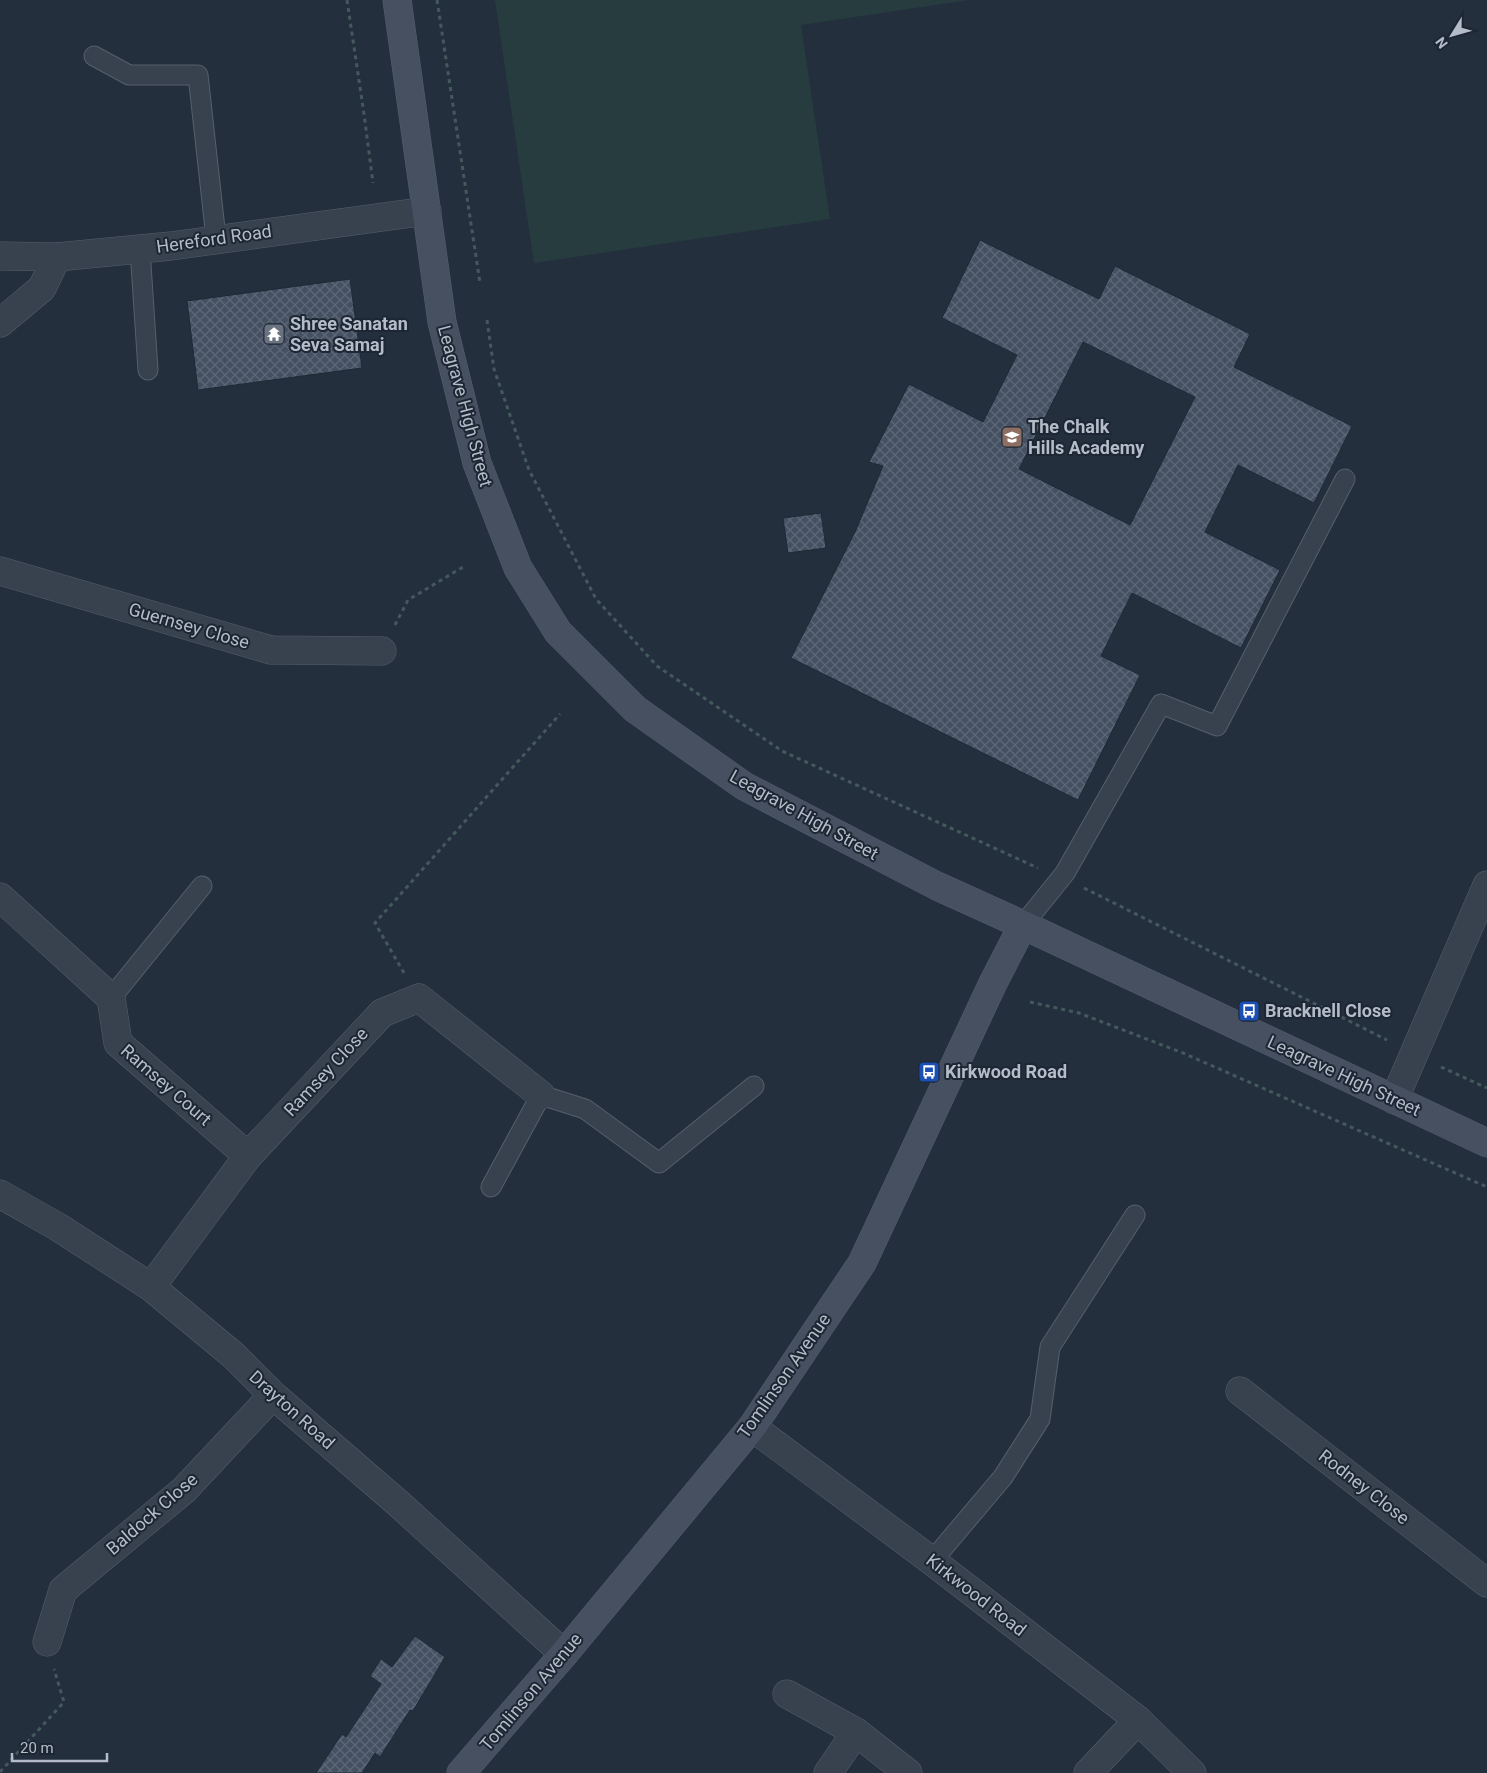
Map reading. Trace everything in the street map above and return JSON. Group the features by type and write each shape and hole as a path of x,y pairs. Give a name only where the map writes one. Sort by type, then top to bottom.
{"street":[{"name":"Leagrave High Street","path":"397,0 442,322 477,463 518,568 558,632 635,709 744,786 937,886 1487,1143"},
{"name":"Hereford Road","path":"0,256 57,257 140,249 427,211"},
{"path":"0,323 42,288 57,257"},
{"name":"Guernsey Close","path":"0,571 271,650 382,651"},
{"path":"1394,1100 1487,885"},
{"path":"0,898 111,998"},
{"name":"Tomlinson Avenue","path":"461,1773 564,1654 752,1427 862,1263 993,983 1023,925"},
{"name":"Ramsey Court","path":"111,998 118,1043 248,1156"},
{"path":"419,998 541,1095"},
{"name":"Ramsey Close","path":"151,1287 248,1156 382,1013 419,998"},
{"name":"Drayton Road","path":"0,1194 58,1227 151,1287 232,1355 273,1395 399,1504 564,1654"},
{"name":"Rodney Close","path":"1240,1391 1487,1583"},
{"name":"Baldock Close","path":"47,1642 63,1590 184,1490 273,1395"},
{"name":"Kirkwood Road","path":"752,1427 932,1561 1138,1720 1192,1773"},
{"path":"787,1694 856,1732 908,1773"},
{"path":"1088,1773 1138,1720"},
{"path":"828,1773 856,1732"}],"lane":[{"path":"94,56 129,75 198,75 216,238"},
{"path":"140,249 148,370"},
{"path":"1023,925 1065,873 1161,704 1217,726 1345,479"},
{"path":"111,998 202,886"},
{"path":"491,1187 541,1095 585,1109 659,1163 754,1086"},
{"path":"932,1561 1003,1477 1040,1419 1050,1347 1135,1215"}],"path":[{"path":"347,0 373,183"},
{"path":"437,0 480,284"},
{"path":"488,320 494,369 529,470 596,599 657,666 782,751 1040,869"},
{"path":"382,651 408,600 462,567"},
{"path":"419,998 375,923 560,714"},
{"path":"1081,887 1389,1041"},
{"path":"1030,1002 1079,1013 1183,1053 1487,1187"},
{"path":"1439,1066 1487,1088"},
{"path":"0,1772 64,1702 47,1642"}],"green space":[{"path":"495,0 969,0 801,25 830,219 534,263"}],"building":[{"path":"980,240 1099,299 1115,266 1250,334 1234,367 1352,426 1314,503 1238,465 1205,532 1280,570 1241,648 1132,593 1101,656 1140,675 1078,800 791,658 855,532 883,466 869,462 909,384 983,422 1017,355 942,318","holes":["1083,342 1195,397 1130,525 1019,469"]},
{"name":"Shree Sanatan Seva Samaj","path":"350,279 362,368 198,390 187,301"},
{"path":"821,513 826,548 788,553 783,518"},
{"path":"415,1636 445,1657 413,1711 410,1710 380,1757 375,1753 362,1773 316,1773 342,1734 346,1737 381,1684 370,1676 381,1659 392,1667"}],"place":[{"name":"Shree Sanatan Seva Samaj","path":"274,334"},
{"name":"The Chalk Hills Academy","path":"1012,437"},
{"name":"Bracknell Close","path":"1249,1011"},
{"name":"Kirkwood Road","path":"929,1072"}]}
